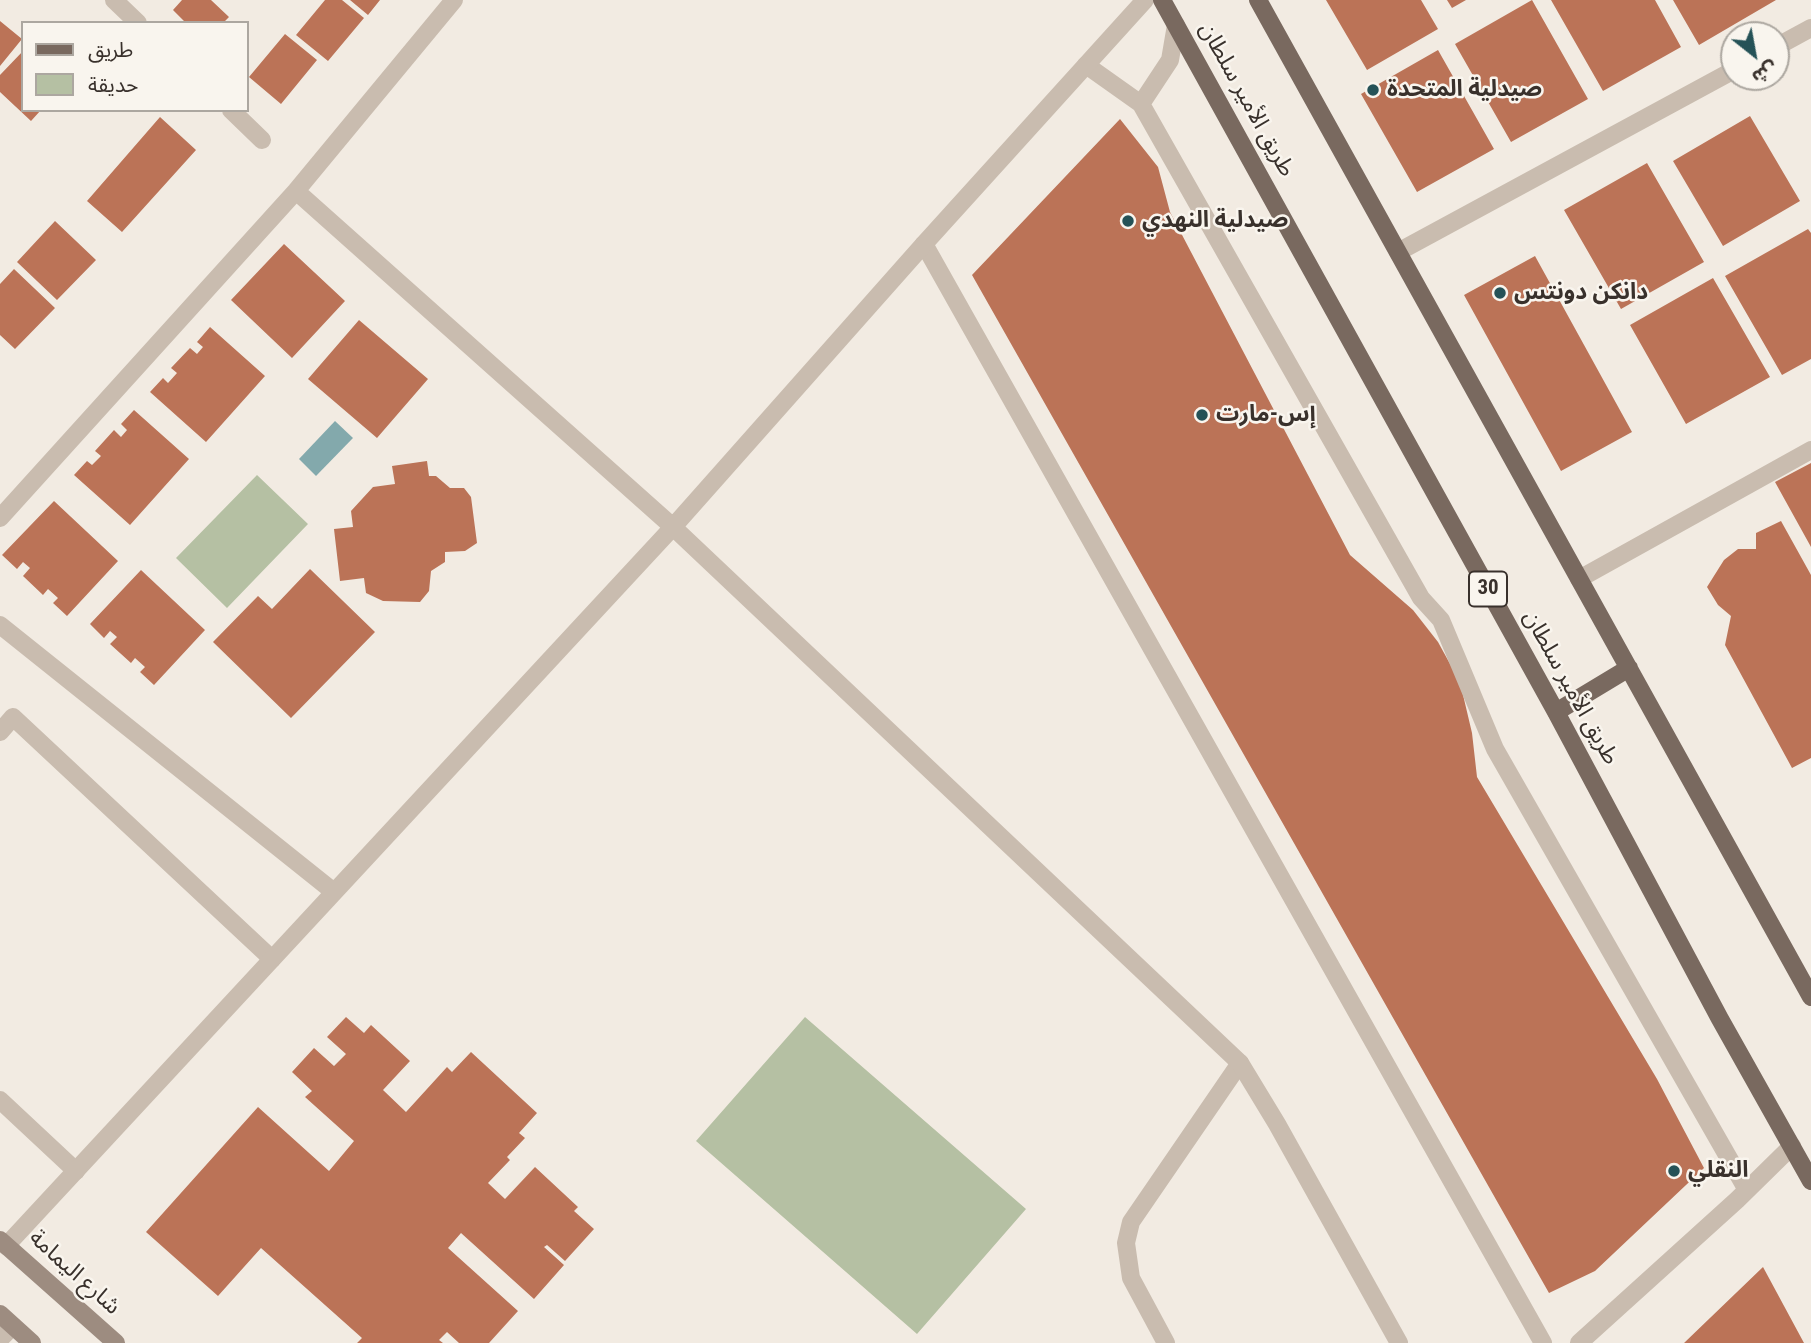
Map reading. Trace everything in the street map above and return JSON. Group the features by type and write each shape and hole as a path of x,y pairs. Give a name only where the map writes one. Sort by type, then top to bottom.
{"main road":[{"name":"طريق الأمير سلطان","path":"1162,0 1556,712 1713,1007 1811,1181"},
{"path":"1258,0 1810,994"},
{"path":"1556,712 1629,668"},
{"name":"شارع اليمامة","path":"3,1243 116,1343"},
{"path":"6,1320 32,1343"}],"street":[{"path":"114,0 136,21"},
{"path":"0,518 296,191 454,0"},
{"path":"3,1243 76,1171 673,527 1145,0"},
{"path":"1141,104 1170,60 1176,25"},
{"path":"1790,39 1811,28"},
{"path":"1086,65 1141,104 1421,598 1441,620 1495,749 1747,1190"},
{"path":"1398,252 1720,78"},
{"path":"232,112 262,140"},
{"path":"296,191 673,527 1240,1063 1399,1343"},
{"path":"924,244 1543,1343"},
{"path":"1579,579 1811,450"},
{"path":"0,625 334,892"},
{"path":"0,732 13,717 272,959"},
{"path":"1167,1343 1131,1278 1126,1243 1131,1222 1240,1063"},
{"path":"0,1100 76,1171"},
{"path":"1579,1343 1792,1146"},
{"path":"0,1339 6,1320"}],"green space":[{"path":"257,475 308,524 227,608 176,558"},
{"path":"805,1017 1026,1209 917,1334 696,1141"}],"water":[{"path":"335,421 353,438 316,476 299,459"}],"building":[{"path":"182,0 211,0 229,17 225,21 184,21 173,10"},
{"path":"325,0 342,0 364,18 328,61 296,35"},
{"path":"350,0 380,0 368,15"},
{"path":"1326,0 1421,0 1438,29 1367,70"},
{"path":"1447,0 1466,0 1452,8"},
{"path":"1532,0 1588,99 1511,142 1455,44"},
{"path":"1551,0 1655,0 1681,47 1603,91"},
{"path":"1673,0 1776,0 1740,21 1720,21 1720,33 1699,45"},
{"path":"0,21 21,40 0,66"},
{"path":"285,34 317,60 281,104 249,77"},
{"path":"1438,50 1494,149 1417,192 1361,94"},
{"path":"21,53 21,112 0,92 0,75"},
{"path":"21,112 39,112 31,121"},
{"path":"1750,116 1800,201 1723,246 1673,161"},
{"path":"160,117 196,150 122,232 87,201"},
{"path":"1120,119 1158,167 1170,212 1350,555 1413,610 1438,642 1460,682 1472,733 1477,777 1657,1079 1704,1168 1595,1271 1549,1293 972,275"},
{"path":"1647,163 1704,262 1621,309 1564,210"},
{"path":"55,221 96,260 57,300 17,262"},
{"path":"1808,229 1811,233 1811,359 1782,375 1725,276"},
{"path":"284,244 345,301 292,358 231,300"},
{"path":"1535,256 1632,432 1561,471 1464,295"},
{"path":"14,269 55,308 15,349 0,335 0,284"},
{"path":"1713,278 1770,377 1686,424 1630,325"},
{"path":"359,320 428,379 377,438 308,379"},
{"path":"210,327 265,376 206,442 150,392 163,378 168,383 177,373 171,368 190,348 197,354 203,347 197,342"},
{"path":"134,410 189,459 130,525 74,475 87,461 92,465 101,456 95,451 114,430 121,437 127,430 121,424"},
{"path":"427,461 429,476 436,476 450,488 464,488 471,497 477,543 465,551 445,552 445,562 431,571 429,591 420,602 383,601 366,593 364,578 340,581 334,529 353,527 351,511 373,487 395,484 392,466"},
{"path":"1811,463 1811,547 1775,482"},
{"path":"54,501 118,561 67,616 53,603 58,598 48,589 43,595 23,576 30,568 23,562 17,569 2,555"},
{"path":"1781,521 1811,575 1811,758 1792,768 1725,645 1731,616 1718,605 1707,587 1724,560 1738,549 1756,549 1756,533"},
{"path":"310,569 375,632 291,718 213,642 258,596 272,609"},
{"path":"141,570 205,630 154,685 140,672 145,667 135,658 131,663 110,644 117,637 110,631 104,638 90,624"},
{"path":"346,1017 364,1033 371,1025 410,1061 383,1090 406,1112 447,1067 452,1072 471,1052 537,1113 519,1133 525,1138 507,1157 510,1160 488,1183 505,1199 535,1167 578,1207 574,1211 594,1229 565,1261 547,1245 544,1247 564,1265 534,1299 461,1233 448,1248 518,1311 489,1343 459,1343 447,1332 439,1340 443,1343 357,1343 362,1338 261,1248 218,1296 146,1232 258,1107 329,1171 354,1141 305,1097 312,1091 292,1072 314,1048 334,1066 346,1054 327,1037"},
{"path":"1763,1267 1804,1343 1684,1343"}],"place":[{"name":"صيدلية المتحدة","path":"1373,90"},
{"name":"صيدلية النهدي","path":"1128,221"},
{"name":"دانكن دونتس","path":"1500,293"},
{"name":"إس-مارت","path":"1202,415"},
{"name":"النقلي","path":"1674,1171"}]}
